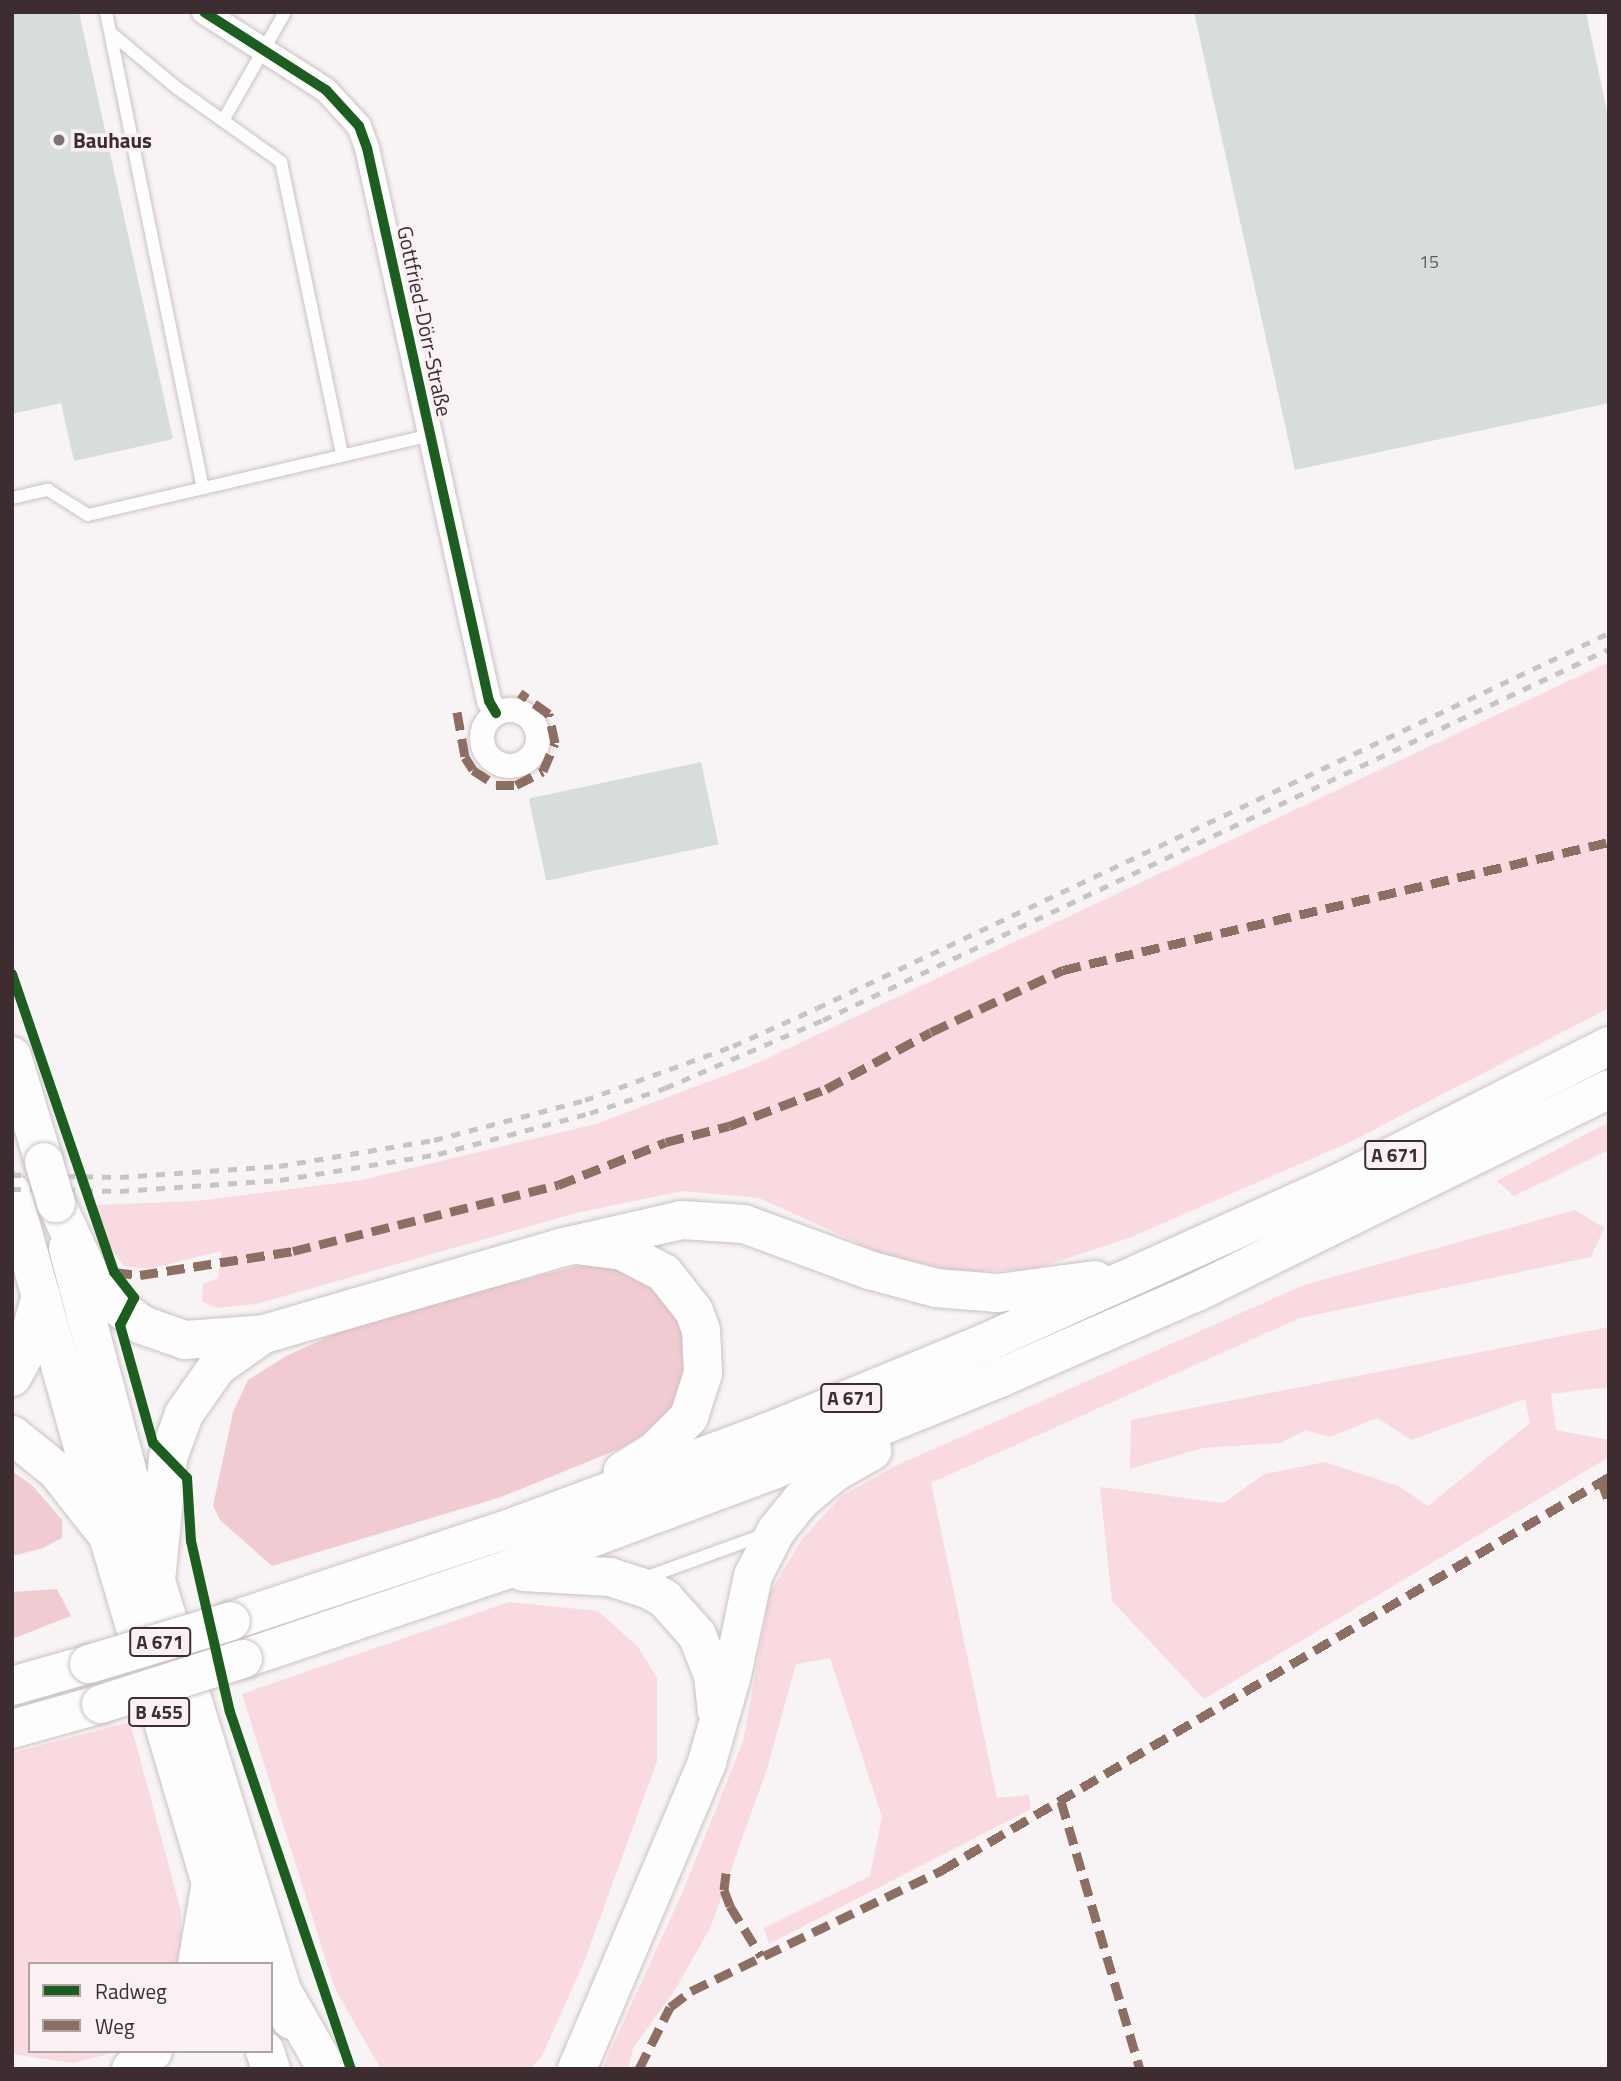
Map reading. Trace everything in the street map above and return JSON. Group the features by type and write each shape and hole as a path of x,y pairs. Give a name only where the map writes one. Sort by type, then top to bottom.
{"main road":[{"name":"A 671","path":"12,1686 232,1621 519,1525 768,1432 1178,1258 1609,1046"},
{"name":"B 455","path":"12,1056 56,1203 156,1581 273,1962"},
{"name":"A 671","path":"12,1729 243,1659 503,1571 1002,1377 1355,1217 1609,1089"},
{"name":"B 455","path":"13,1197 210,1888 235,1962"},
{"path":"56,1203 93,1282 142,1325 186,1340 264,1334 648,1225 714,1220 775,1232 902,1280 998,1293 1108,1278 1178,1258"},
{"path":"519,1525 655,1451 688,1417 703,1373 705,1352 695,1311 664,1273 622,1251 598,1246 564,1247"},
{"path":"12,1377 24,1355 41,1296"},
{"path":"156,1581 168,1458 184,1414 217,1367 264,1334"},
{"path":"577,2069 707,1762 737,1653 746,1598 776,1531 801,1500 835,1472 1002,1377"},
{"path":"12,1435 57,1471 108,1536"},
{"path":"503,1571 581,1573 633,1583 665,1599 697,1635 713,1675 717,1727"},
{"path":"197,1962 210,1888"},
{"name":"B 455","path":"273,1963 307,2069"},
{"path":"281,1989 327,2069"},
{"path":"565,2069 593,2029"},
{"path":"131,2069 151,2053"}],"street":[{"name":"Gottfried-Dörr-Straße","path":"204,12 326,90 359,126 489,701 496,713"}],"lane":[{"path":"106,12 203,488"},
{"path":"224,119 285,12"},
{"path":"111,33 276,156 285,169 342,455"},
{"path":"12,498 48,490 88,515 430,435"},
{"path":"633,1583 776,1531"}],"shaded area":[{"path":"1609,662 1609,1008 1348,1143 1129,1238 1034,1269 958,1272 880,1253 759,1198 682,1191 576,1213 256,1304 217,1308 202,1301 203,1284 218,1278 222,1251 148,1269 124,1266 108,1245 95,1205 198,1201 362,1180 596,1124 755,1064"},
{"path":"1609,1122 1609,1150 1514,1196 1497,1181"},
{"path":"1575,1210 1604,1228 1591,1257 1300,1318 931,1483 997,1798 1029,1795 1031,1809 769,1944 764,1928 870,1876 882,1817 830,1658 796,1664 767,1769 711,1926 675,1990 633,2048 628,2069 602,2069 683,1891 743,1742 770,1593 802,1539 842,1496 893,1467 1304,1285"},
{"path":"585,1264 631,1267 662,1280 693,1335 674,1409 654,1428 619,1449 501,1497 272,1566 220,1520 213,1506 233,1412 248,1380 286,1356 363,1321"},
{"path":"1609,1327 1609,1387 1551,1394 1556,1430 1609,1440 1609,1457 1204,1699 1112,1601 1100,1487 1223,1503 1265,1474 1325,1462 1398,1486 1428,1506 1530,1423 1525,1399 1411,1440 1378,1418 1329,1437 1306,1430 1281,1443 1203,1448 1130,1469 1131,1420"},
{"path":"12,1471 33,1486 62,1520 62,1538 43,1548 12,1556"},
{"path":"57,1589 71,1616 12,1639 12,1592"},
{"path":"509,1602 598,1611 638,1647 657,1678 657,1761 584,1962 542,2056 530,2069 381,2069 335,1989 242,1694"},
{"path":"130,1722 181,1911 181,1962 28,1962 28,2053 112,2053 73,2063 12,2054 12,1753"}],"building":[{"name":"Bauhaus","path":"12,12 79,12 173,439 74,461 61,403 12,414"},
{"path":"1194,12 1586,12 1609,121 1609,403 1295,470"},
{"path":"701,762 718,844 546,881 529,799"}],"railway":[{"path":"12,1175 120,1177 279,1166 434,1140 585,1100 733,1046 817,1008 1609,633"},
{"path":"12,1189 120,1191 280,1180 438,1154 590,1113 665,1088 823,1020 1609,649"}],"marked path":[{"path":"457,712 465,757 473,770 496,785 516,785 543,771 555,743 549,714 520,693"},
{"path":"114,1272 140,1275 293,1251 558,1185 666,1142 729,1126 826,1089 931,1032 1063,970 1609,842"},
{"path":"639,2069 670,2007 691,1991 942,1870 1609,1477"},
{"path":"1601,1481 1609,1502"},
{"path":"1061,1801 1140,2069"},
{"path":"726,1873 724,1890 730,1906 761,1956"}],"cycle path":[{"path":"204,12 326,90 359,126 367,148 489,701 496,713"},
{"path":"12,974 114,1272 134,1298 120,1325 153,1443 187,1478 191,1541 230,1712 351,2069"}],"place":[{"name":"Bauhaus","path":"59,140"}]}
